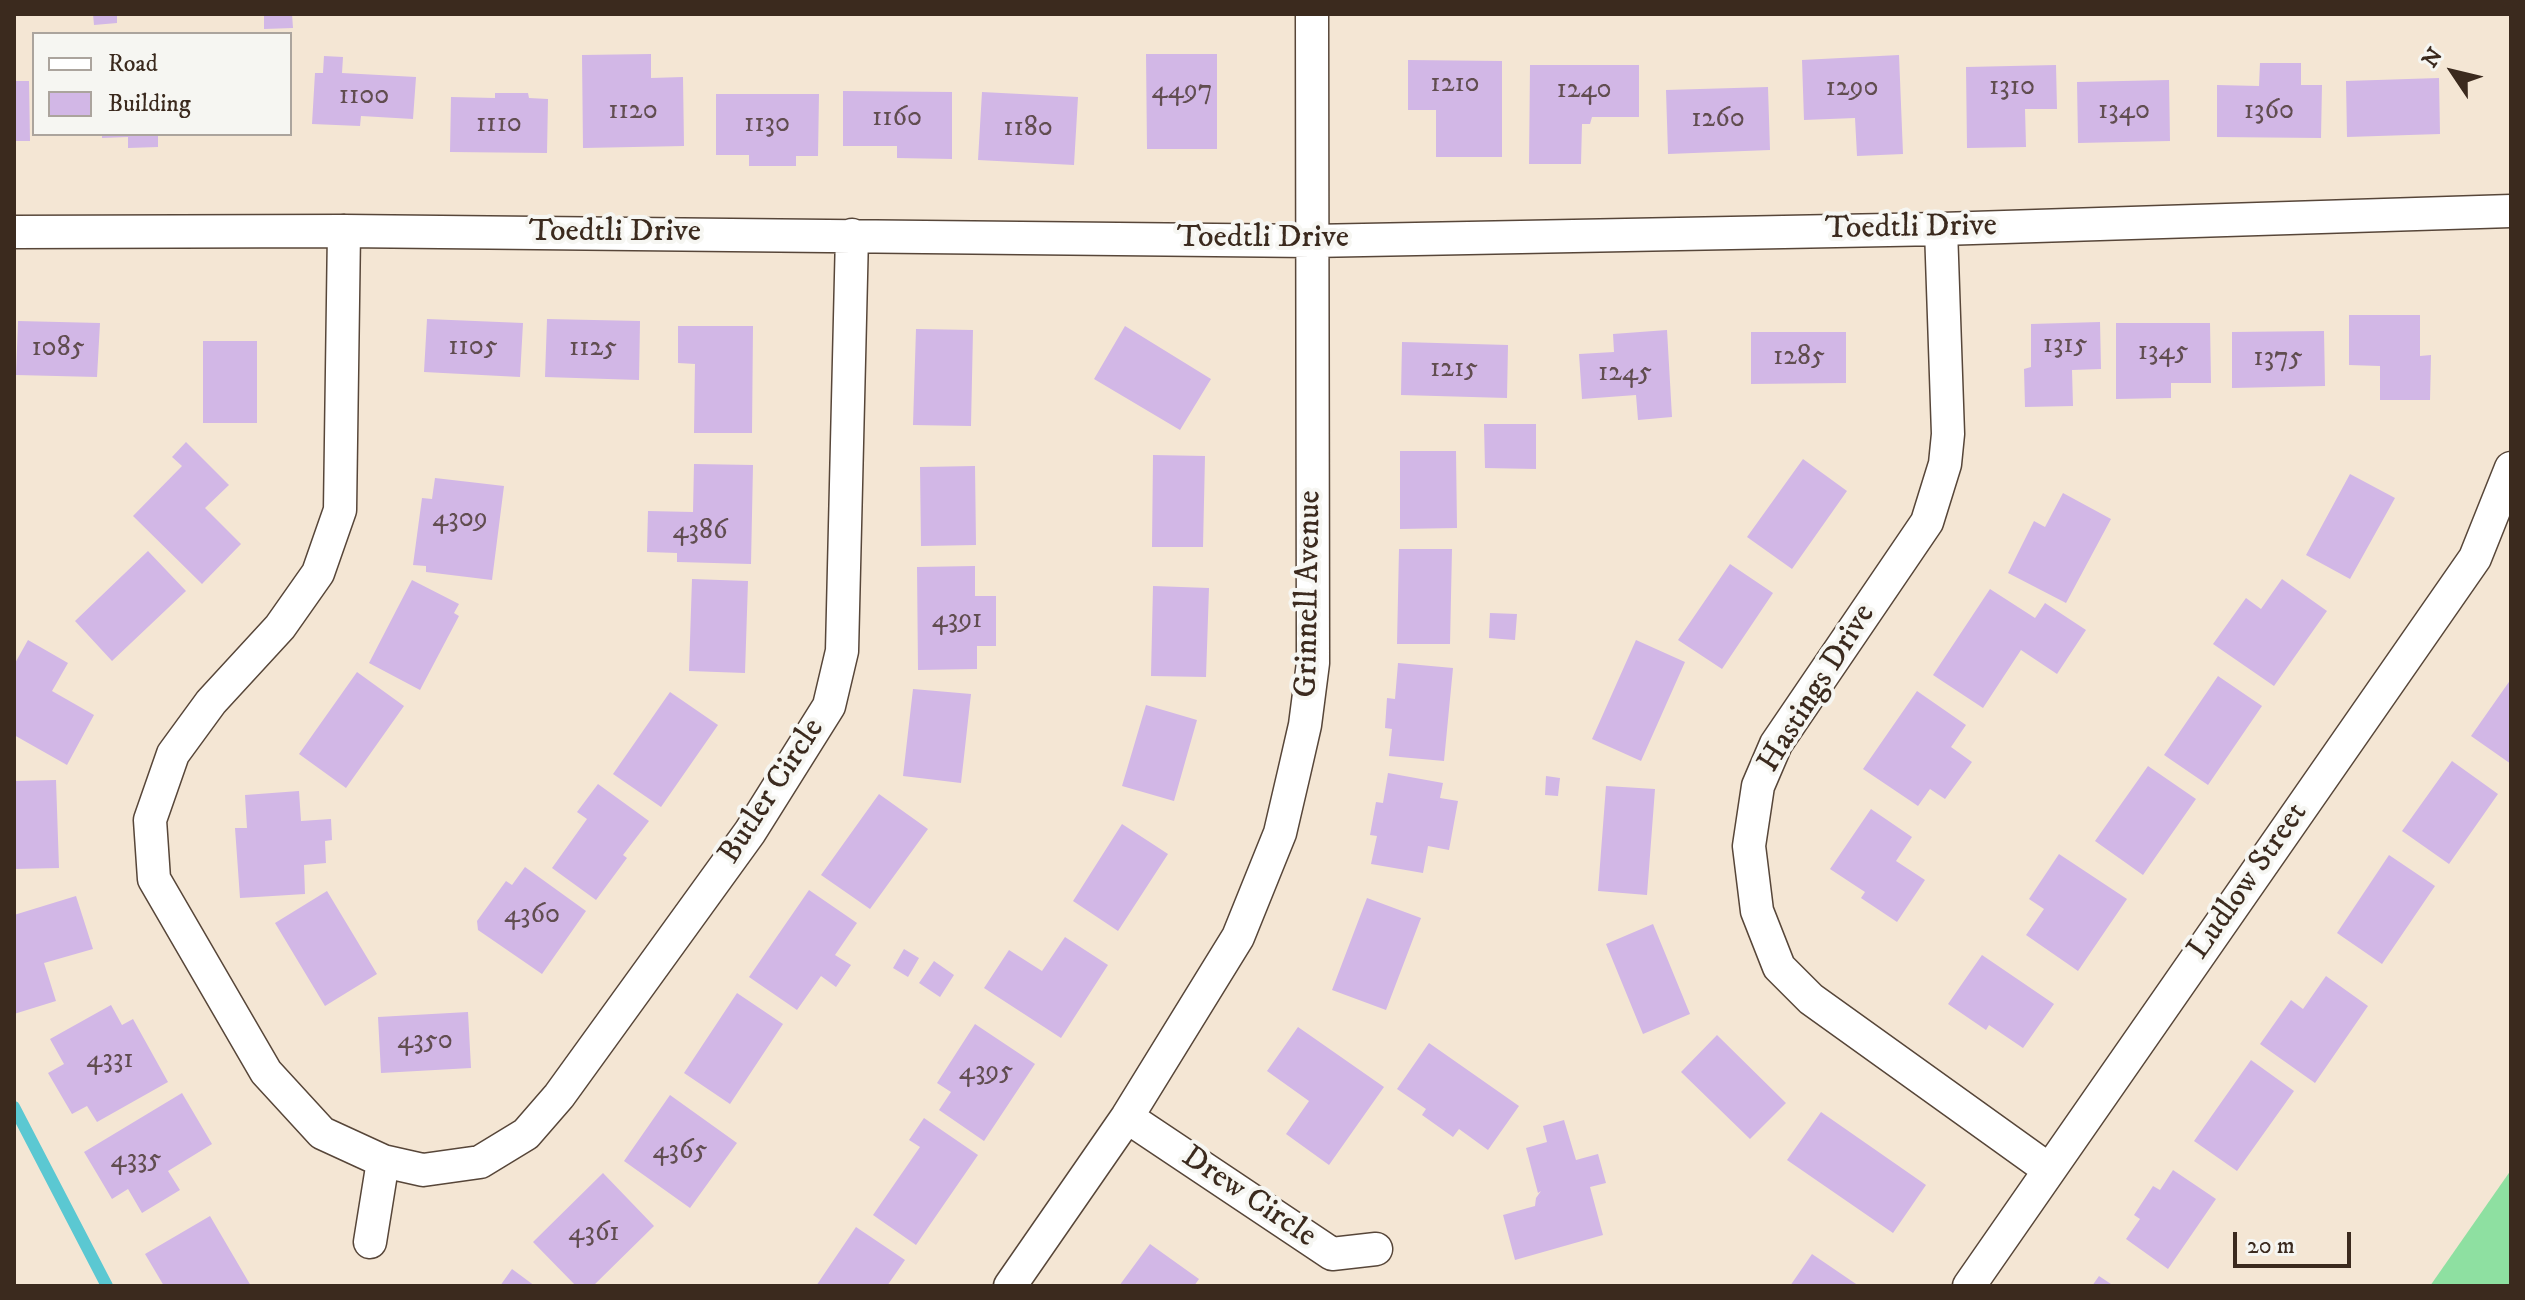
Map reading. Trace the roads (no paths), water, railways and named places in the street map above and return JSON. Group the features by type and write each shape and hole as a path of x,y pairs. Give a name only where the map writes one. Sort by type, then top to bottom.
{"street":[{"name":"Grinnell Avenue","path":"1010,1286 1127,1117 1238,937 1280,833 1305,725 1313,663 1312,14"},
{"name":"Toedtli Drive","path":"14,232 344,231 1311,241 1941,229 2511,211"},
{"name":"Hastings Drive","path":"1941,229 1948,434 1941,479 1927,522 1776,744 1758,786 1749,846 1757,911 1779,967 1811,999 2048,1169"},
{"name":"Butler Circle","path":"344,231 340,510 318,573 280,627 211,702 173,754 150,820 154,879 266,1072 322,1133 383,1161 423,1170 480,1162 526,1134 559,1096 750,832 829,706 842,651 852,235"},
{"name":"Ludlow Street","path":"1969,1286 2475,558 2511,468"},
{"name":"Drew Circle","path":"1127,1117 1332,1254 1376,1249"},
{"path":"370,1242 383,1161"}],"waterway":[{"path":"14,1107 107,1286"}]}
